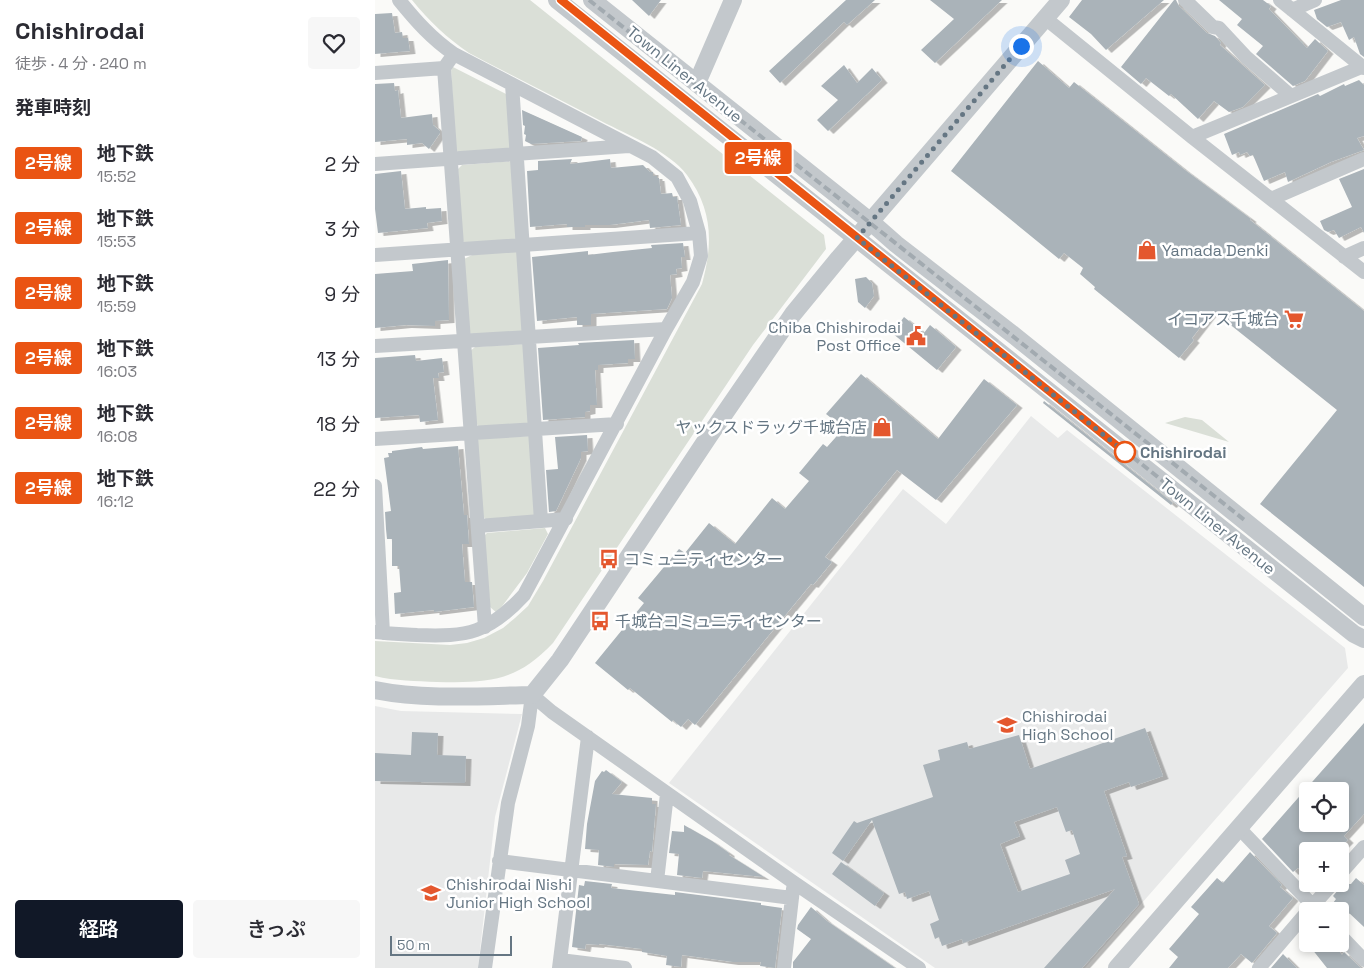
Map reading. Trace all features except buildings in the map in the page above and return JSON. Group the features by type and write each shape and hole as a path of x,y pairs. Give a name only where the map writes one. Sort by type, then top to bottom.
{"street":[{"path":"375,486 379,632 445,636 472,632 507,614 524,595 566,520 666,329 693,282 701,256 699,233 690,201 677,177 652,157 454,54 426,32 399,0"},
{"name":"Town Liner Avenue","path":"557,0 1332,617 1364,639"},
{"name":"Town Liner Avenue","path":"592,0 871,222 896,244 1024,343 1364,617"},
{"path":"697,84 733,0"},
{"path":"485,968 508,803 528,726 532,695 560,660 709,436 793,314 1061,0"},
{"path":"1185,0 1213,27 1219,28 1246,57 1291,96"},
{"path":"1192,137 1364,67 1280,0"},
{"path":"1292,10 1315,0"},
{"path":"1045,18 1192,137 1364,272"},
{"path":"454,54 444,68 485,627"},
{"path":"375,73 444,68"},
{"path":"512,84 541,521"},
{"path":"375,164 630,146"},
{"path":"1271,199 1364,159"},
{"path":"375,256 699,233"},
{"path":"1344,257 1364,248"},
{"path":"375,346 666,329"},
{"path":"375,439 617,424"},
{"path":"478,526 566,520"},
{"path":"1117,968 1364,684"},
{"path":"375,690 390,693 427,695 532,695 552,712 667,794 919,968"},
{"path":"588,737 560,964 625,968"},
{"path":"657,881 667,794"},
{"path":"1239,828 1305,902"},
{"path":"1349,864 1364,846"},
{"path":"499,861 792,898"},
{"path":"784,968 793,882"},
{"path":"1318,902 1326,892"},
{"path":"1259,968 1299,924"},
{"path":"1349,944 1364,960"}],"shaded area":[{"path":"412,0 530,0 824,235 826,249 753,345 553,643 527,666 514,673 501,678 472,682 398,680 375,676 375,641 450,645 467,643 484,638 503,628 528,606 702,284 708,255 708,228 706,214 696,188 687,175 670,158 635,138 469,53 439,29"},
{"path":"451,66 508,95 512,150 459,153 455,149"},
{"path":"513,161 519,242 466,245 462,239 458,169 462,165"},
{"path":"518,251 524,332 474,336 468,331 464,259 474,254"},
{"path":"524,344 532,426 481,429 475,422 469,352 475,347"},
{"name":"Chishirodai High School","path":"1031,416 1058,438 1067,430 1345,648 1348,668 1085,968 935,968 669,783 903,489 946,524"},
{"path":"1185,417 1202,420 1229,442 1165,423"},
{"path":"531,436 537,518 487,520 482,516 476,441 480,438"},
{"path":"545,528 548,534 527,573 497,613 490,607 484,536 487,533"},
{"name":"Chishirodai Nishi Junior High School","path":"375,706 401,711 522,714 495,817 478,968 375,968"}],"railway":[{"path":"561,0 1234,538"},
{"path":"589,0 1247,522"}],"metro line":[{"name":"2号線","path":"561,0 1125,452"}],"place":[{"name":"Yamada Denki","path":"1147,250"},
{"name":"イコアス千城台","path":"1294,319"},
{"name":"Chiba Chishirodai Post Office","path":"916,336"},
{"name":"ヤックスドラッグ千城台店","path":"882,427"},
{"name":"Chishirodai","path":"1125,452"},
{"name":"コミュニティセンター","path":"609,559"},
{"name":"千城台コミュニティセンター","path":"600,621"},
{"name":"Chishirodai High School","path":"1007,725"},
{"name":"Chishirodai Nishi Junior High School","path":"431,893"}],"route":[{"path":"1021,46 857,238 1125,452"}]}
